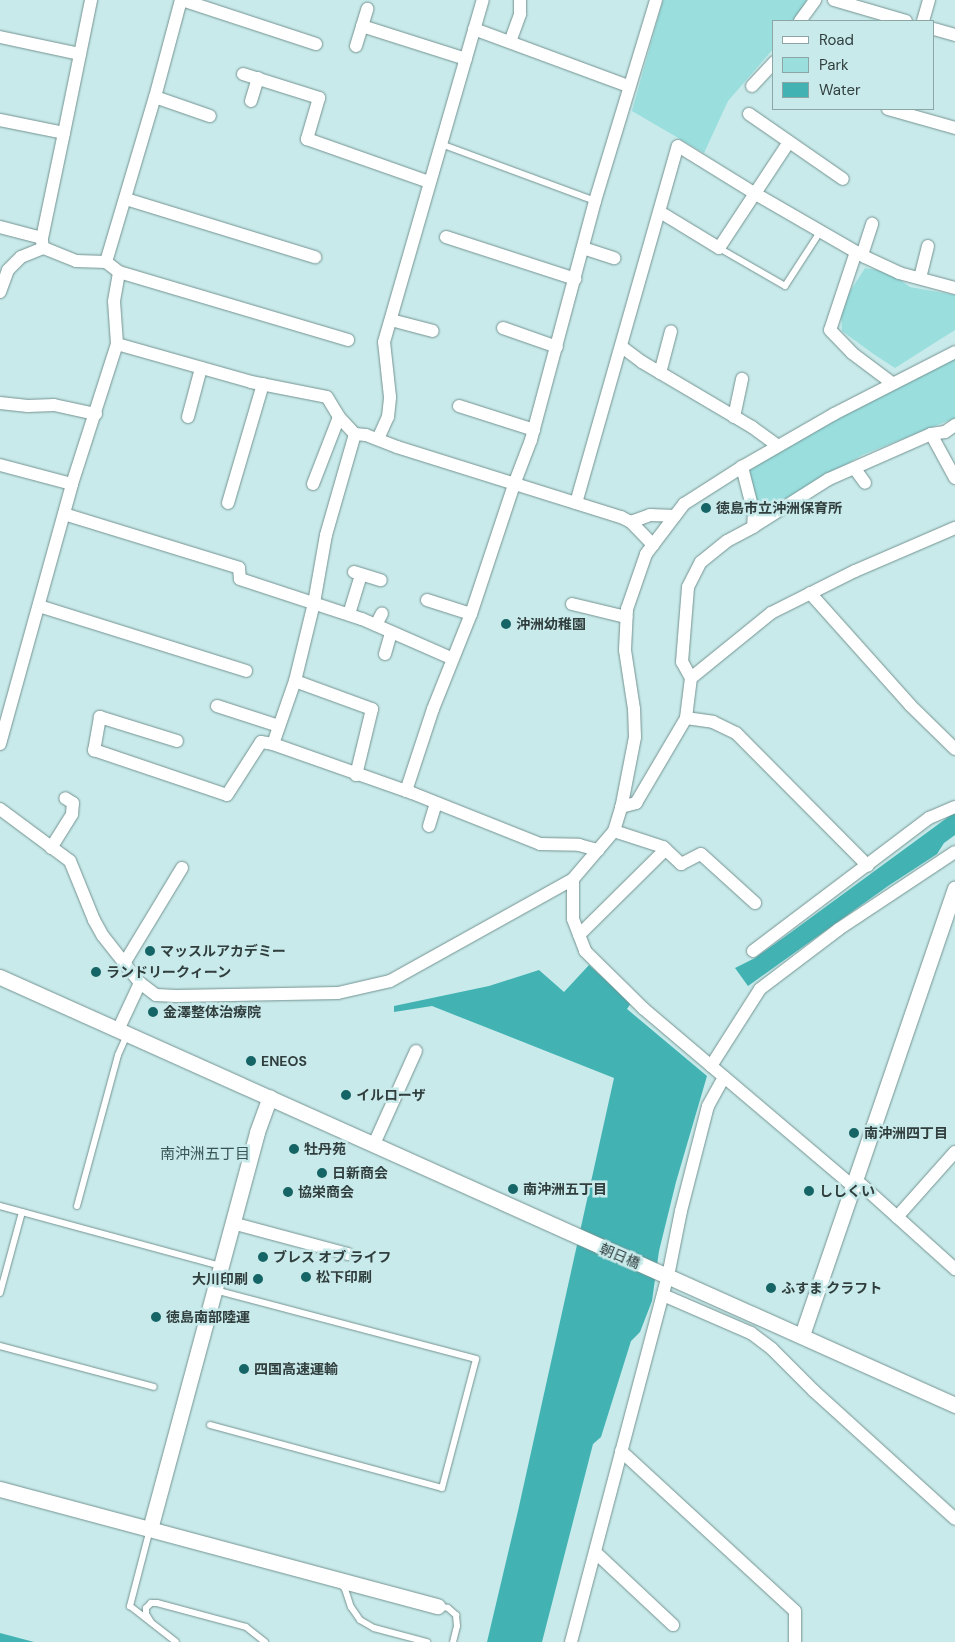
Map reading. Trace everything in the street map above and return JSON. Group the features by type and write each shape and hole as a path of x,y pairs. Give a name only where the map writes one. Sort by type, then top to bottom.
{"street":[{"path":"0,292 8,270 21,257 43,243 92,0"},
{"path":"106,262 126,199 181,0 316,44"},
{"path":"378,439 388,417 390,397 384,342 440,143 483,0"},
{"path":"510,42 520,14 520,0"},
{"path":"406,790 433,710 471,614 534,430 595,201 628,86 641,53 656,0"},
{"path":"801,20 815,0"},
{"path":"834,0 903,20"},
{"path":"923,20 929,0"},
{"path":"356,46 367,9"},
{"path":"362,26 466,59"},
{"path":"474,29 628,86"},
{"path":"935,29 955,35"},
{"path":"0,37 80,54"},
{"path":"752,86 772,64"},
{"path":"243,74 319,98 307,139 429,182"},
{"path":"251,101 258,78"},
{"path":"155,97 210,116"},
{"path":"895,110 955,128"},
{"path":"749,114 843,179"},
{"path":"0,120 64,133"},
{"path":"660,212 719,248 789,142"},
{"path":"576,504 678,146 754,193 859,253 899,272 955,288"},
{"path":"126,199 315,257"},
{"path":"872,224 830,330 852,353 892,383"},
{"path":"0,227 43,243 76,262 106,262 119,272 348,340"},
{"path":"446,237 574,279"},
{"path":"920,278 928,246"},
{"path":"583,248 614,258"},
{"path":"0,744 72,484 117,344 114,301 119,272"},
{"path":"391,320 433,331"},
{"path":"503,328 557,347"},
{"path":"660,373 671,331"},
{"path":"117,344 263,384 327,397 339,417 355,434 366,435 621,517 631,522 653,545"},
{"path":"622,347 660,373 734,417 778,446"},
{"path":"0,809 70,861 102,936 125,962 140,983 156,995 338,993 390,981 574,879 614,831 621,807 635,737 634,710 625,650 627,609 646,554 684,504 778,446 892,383 955,352"},
{"path":"188,417 201,368"},
{"path":"734,417 742,379"},
{"path":"228,503 263,384"},
{"path":"0,403 28,406 54,405 96,414"},
{"path":"459,406 534,430"},
{"path":"313,484 339,417"},
{"path":"621,807 636,803 686,718 691,678 682,662 688,587 701,562 727,541 829,479 931,434 946,432 955,425"},
{"path":"273,744 295,681 314,603 326,535 355,434"},
{"path":"931,434 955,478"},
{"path":"0,465 72,484"},
{"path":"742,467 754,514 753,526"},
{"path":"855,469 865,484"},
{"path":"64,514 238,568 240,579 348,614 453,659"},
{"path":"631,522 650,514 675,516"},
{"path":"691,678 771,613 856,570 955,528"},
{"path":"348,614 358,574 381,580"},
{"path":"810,593 910,706 955,749"},
{"path":"427,600 471,614"},
{"path":"572,604 626,617"},
{"path":"39,606 246,671"},
{"path":"376,625 382,613"},
{"path":"385,654 391,633"},
{"path":"295,681 372,709 356,774"},
{"path":"217,706 279,726"},
{"path":"177,741 100,718 94,750 227,794 261,742 273,744 406,790 540,844 579,845 598,850"},
{"path":"686,718 713,722 736,733 868,866"},
{"path":"51,848 72,814 73,803 65,798"},
{"path":"429,826 436,803"},
{"path":"753,951 868,866 929,818 955,808"},
{"path":"614,831 666,849 681,864 700,854 755,903"},
{"path":"579,935 666,849"},
{"path":"711,1066 760,989 840,929 955,852"},
{"path":"125,962 182,868"},
{"path":"574,879 573,919 585,951 644,1009 724,1077 897,1217 955,1269"},
{"path":"802,1335 955,888"},
{"name":"朝日橋","path":"0,977 374,1144 573,1236 668,1276 955,1404"},
{"path":"122,1032 140,983"},
{"path":"374,1144 416,1050"},
{"path":"571,1642 668,1276 680,1211 708,1106 724,1077"},
{"path":"150,1529 257,1132 270,1097"},
{"path":"897,1217 955,1152"},
{"path":"232,1223 348,1254"},
{"path":"663,1295 751,1333 758,1338 955,1519"},
{"path":"621,1451 795,1611 795,1642"},
{"path":"0,1489 438,1606"},
{"path":"595,1552 673,1625"}],"lane":[{"path":"440,143 595,201"},
{"path":"719,248 785,286 820,232"},
{"path":"77,1206 118,1055 122,1032"},
{"path":"0,1206 221,1266"},
{"path":"0,1293 22,1212"},
{"path":"210,1425 442,1488 476,1359 215,1290"},
{"path":"0,1346 154,1387"},
{"path":"150,1529 130,1606 176,1642"},
{"path":"336,1579 345,1589 351,1607 360,1620 374,1628 427,1642"},
{"path":"151,1622 146,1614 146,1608 151,1603 157,1603 246,1627 265,1642"},
{"path":"438,1606 448,1608 456,1615 458,1626 453,1642"}],"green space":[{"path":"663,0 807,0 795,20 772,20 772,50 728,101 704,153 632,111"},
{"path":"865,268 889,272 910,287 955,295 955,330 895,368 875,355 842,331 841,313 847,296"},
{"path":"955,358 955,418 862,455 760,516 749,469 834,419"}],"water":[{"path":"955,812 955,835 944,843 937,854 888,886 748,986 735,968 755,958"},
{"path":"589,965 631,1003 627,1009 707,1076 676,1182 659,1251 652,1301 640,1332 631,1341 601,1437 593,1444 542,1642 487,1642 614,1078 432,1006 394,1012 394,1006 489,986 539,970 564,992"},
{"path":"0,1633 34,1642 0,1642"}],"place":[{"name":"徳島市立沖洲保育所","path":"706,508"},
{"name":"沖洲幼稚園","path":"506,624"},
{"name":"マッスルアカデミー","path":"150,951"},
{"name":"ランドリークィーン","path":"96,972"},
{"name":"金澤整体治療院","path":"153,1012"},
{"name":"ENEOS","path":"251,1061"},
{"name":"イルローザ","path":"346,1095"},
{"name":"南沖洲四丁目","path":"854,1133"},
{"name":"牡丹苑","path":"294,1149"},
{"name":"日新商会","path":"322,1173"},
{"name":"南沖洲五丁目","path":"513,1189"},
{"name":"ししくい","path":"809,1191"},
{"name":"協栄商会","path":"288,1192"},
{"name":"ブレス オブ ライフ","path":"263,1257"},
{"name":"松下印刷","path":"306,1277"},
{"name":"大川印刷","path":"258,1279"},
{"name":"ふすま クラフト","path":"771,1288"},
{"name":"徳島南部陸運","path":"156,1317"},
{"name":"四国高速運輸","path":"244,1369"}],"district":[{"name":"南沖洲五丁目","path":"205,1155"}]}
